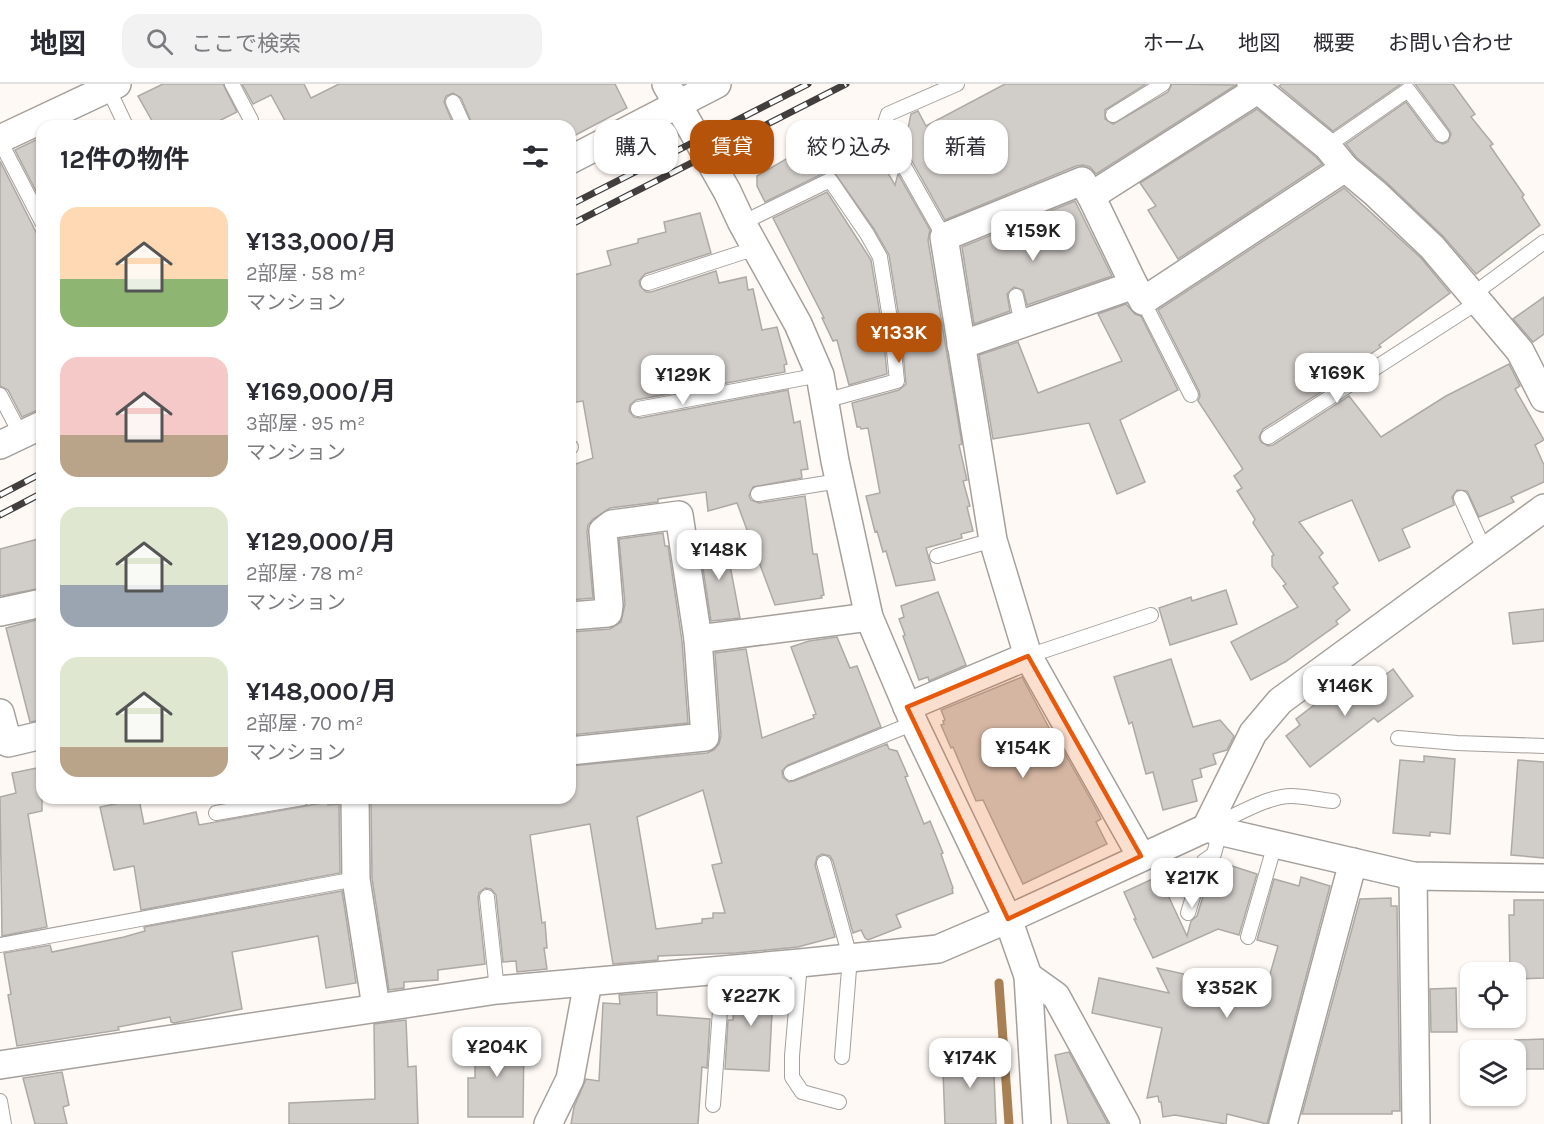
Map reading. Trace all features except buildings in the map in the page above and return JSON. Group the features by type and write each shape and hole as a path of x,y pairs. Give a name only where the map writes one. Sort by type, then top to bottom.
{"street":[{"path":"576,156 671,95 717,84"},
{"path":"54,120 112,86"},
{"path":"1091,196 1254,87 1327,146 1345,168 1432,247 1520,351 1544,398"},
{"path":"671,95 727,191 742,223 798,324 820,375 839,481 869,617 911,715 1008,920 1028,976 1037,1124"},
{"path":"0,140 36,127"},
{"path":"961,345 1022,324 1139,293 1345,168"},
{"path":"1139,293 1082,181 944,237 993,540 1028,656 1141,856"},
{"path":"1213,830 1253,733 1280,701 1544,508"},
{"path":"576,616 608,613 603,531 612,524 679,515 698,639 705,737 576,750"},
{"path":"0,612 36,604"},
{"path":"698,639 869,617"},
{"path":"911,715 1028,656"},
{"path":"0,713 8,743 36,736"},
{"path":"355,804 356,879 376,1007"},
{"path":"0,1065 497,990 938,949 1008,920 1141,856 1213,830 1413,876 1544,878"},
{"path":"1283,1124 1353,862"},
{"path":"1411,1124 1413,876"},
{"path":"1028,976 1056,996 1126,1124"},
{"path":"548,1124 570,1079 588,982"}],"lane":[{"path":"232,84 251,120"},
{"path":"944,237 883,129 888,114 957,84"},
{"path":"1113,115 1163,84"},
{"path":"112,86 124,120"},
{"path":"1327,146 1407,90 1442,135"},
{"path":"453,102 461,120"},
{"path":"0,140 36,210"},
{"path":"742,223 830,180 880,257 892,330 897,381 824,401"},
{"path":"1268,438 1475,299 1544,242"},
{"path":"648,284 756,248"},
{"path":"1139,293 1191,394"},
{"path":"1016,296 1022,324"},
{"path":"638,409 820,375"},
{"path":"0,395 21,435"},
{"path":"758,494 839,481"},
{"path":"1461,498 1485,551"},
{"path":"937,556 993,540"},
{"path":"1028,656 1151,615"},
{"path":"791,773 911,715"},
{"path":"1398,738 1456,743 1544,746"},
{"path":"1188,913 1204,861 1214,854 1213,830 1266,800 1291,796 1333,801"},
{"path":"216,813 268,804"},
{"path":"1248,937 1275,844"},
{"path":"824,863 850,957 842,1057"},
{"path":"0,945 356,879"},
{"path":"486,897 497,990"},
{"path":"800,963 792,1077 802,1092 839,1102"},
{"path":"713,1105 723,970"},
{"path":"0,1101 4,1124"}],"highlighted area":[{"path":"1028,656 1141,856 1008,919 907,707"}],"waterway":[{"path":"999,983 1009,1124"}],"railway":[{"path":"576,202 808,84"},
{"path":"576,222 846,84"},
{"path":"0,495 36,476"},
{"path":"0,515 36,496"}]}
